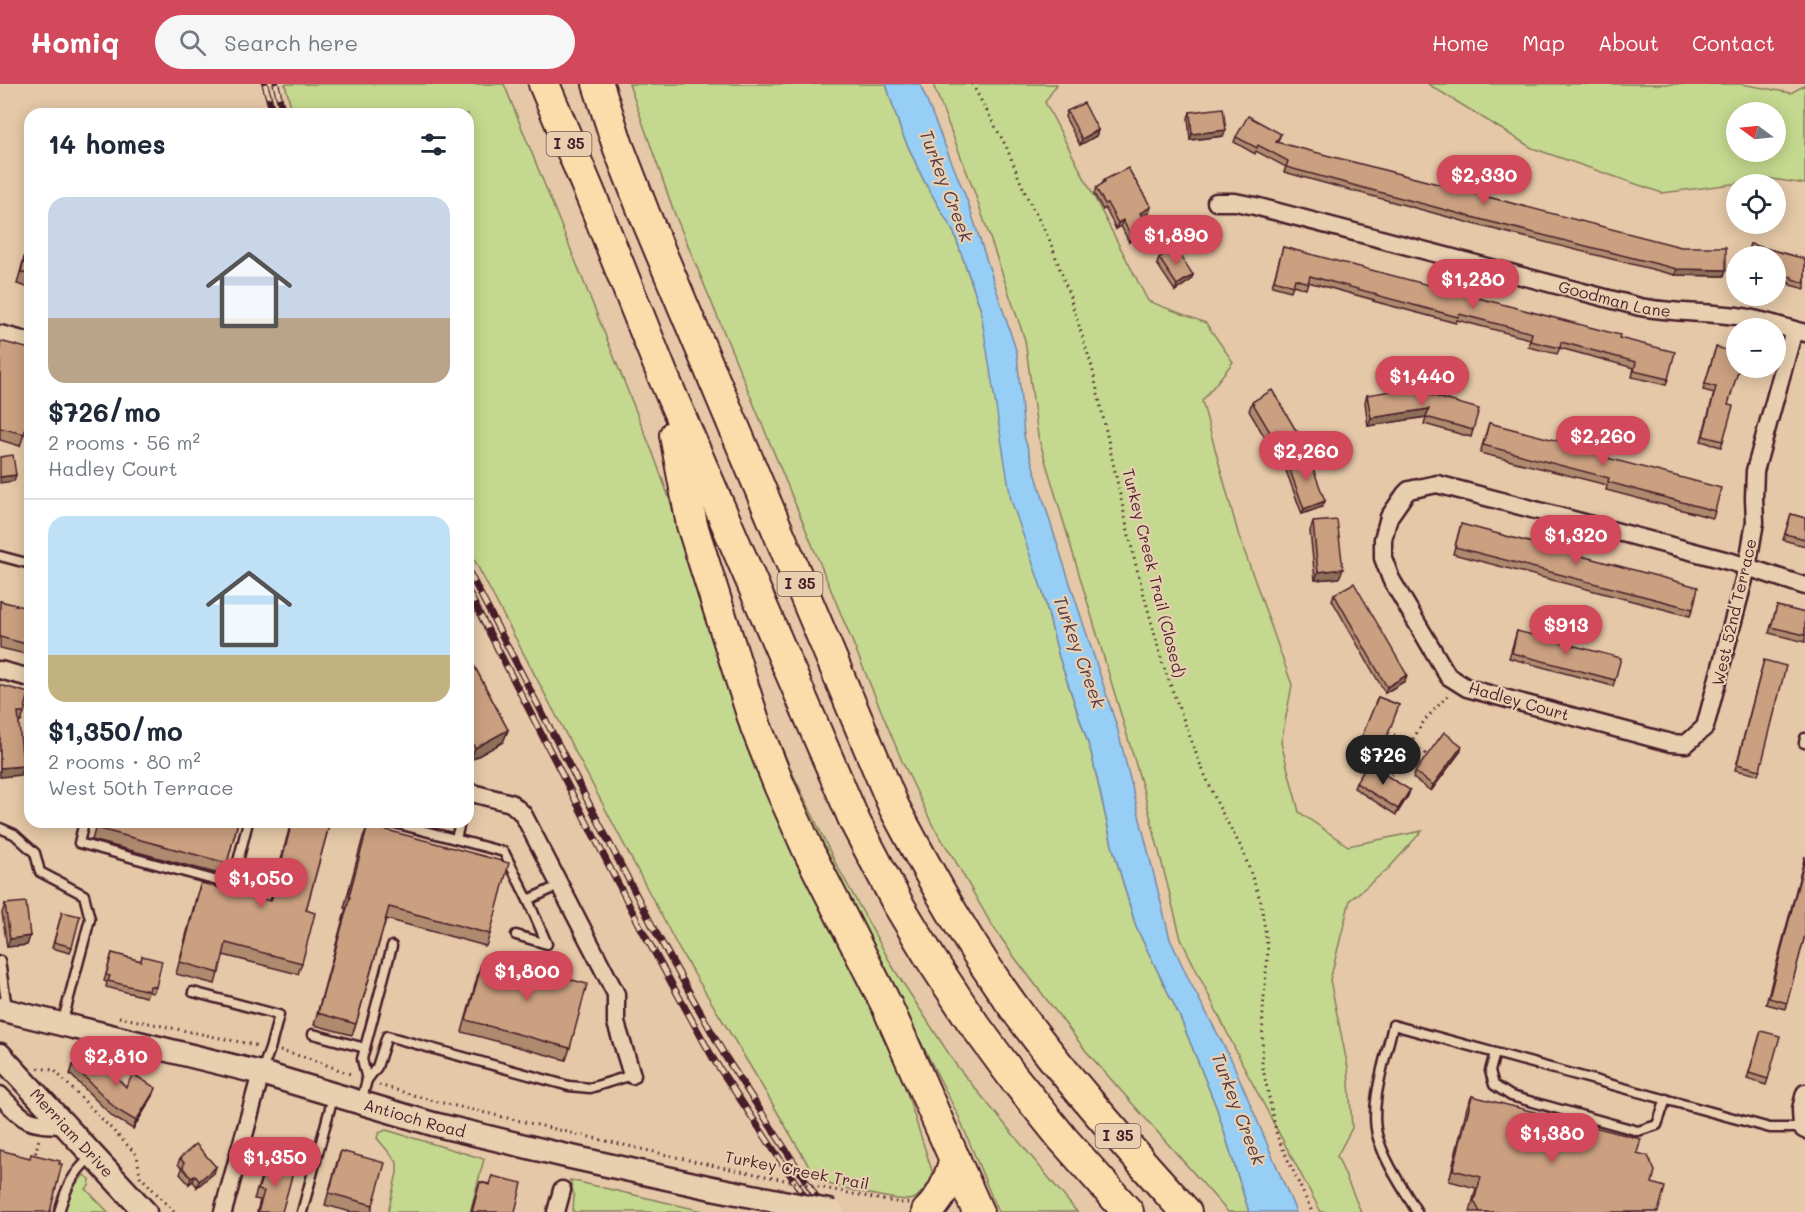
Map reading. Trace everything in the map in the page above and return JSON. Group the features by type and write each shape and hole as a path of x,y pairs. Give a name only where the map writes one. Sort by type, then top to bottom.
{"highway":[{"name":"I 35","path":"544,84 663,376 855,822 898,904 931,959 992,1049 1063,1139 1128,1212"},
{"name":"I 35","path":"598,84 618,146 644,213 894,807 965,936 1014,1007 1060,1067 1186,1212"},
{"path":"663,376 693,525 756,727 809,852 887,1006 978,1212"},
{"path":"927,1212 940,1198 955,1159"}],"main road":[{"name":"Antioch Road","path":"4,1010 261,1073 444,1126 562,1155 833,1212"},
{"name":"Merriam Drive","path":"0,1055 145,1212"}],"street":[{"name":"Goodman Lane","path":"1216,202 1235,202 1256,206 1640,307 1662,311 1735,316 1799,332"},
{"name":"West 52nd Terrace","path":"1686,744 1705,727 1747,568 1755,522 1755,471 1799,332"},
{"path":"0,334 24,340"},
{"name":"Hadley Court","path":"1686,744 1467,688 1448,675 1391,579 1383,558 1383,539 1389,517 1408,490 1437,484 1721,559 1747,568"},
{"path":"1747,568 1805,586"},
{"path":"0,670 24,676"},
{"path":"474,794 511,804 523,813 616,994 616,1023 632,1075"},
{"path":"223,1212 261,1073"},
{"path":"1804,1129 1801,1109 1805,1093"},
{"path":"0,1095 22,1118 38,1124 63,1125"},
{"path":"556,1212 562,1190"}],"lane":[{"path":"0,556 24,562"},
{"path":"0,828 14,834 35,853 40,872 84,896 90,919 62,1024"},
{"path":"83,828 79,843 232,885 246,828"},
{"path":"414,828 504,852 547,944 516,935"},
{"path":"456,839 459,828"},
{"path":"528,900 560,885"},
{"path":"367,1080 362,1059 392,946"},
{"path":"0,961 4,1010"},
{"path":"193,992 279,1015 261,1073"},
{"path":"1417,1212 1384,1154 1375,1118 1375,1103 1394,1024 1770,1128 1804,1129"},
{"path":"313,1034 365,1048"},
{"path":"361,1103 367,1080 377,1066 387,1036 568,1086 590,1089 632,1075"},
{"path":"1495,1053 1490,1071 1494,1085 1511,1096 1638,1131 1657,1125 1666,1099"},
{"path":"302,1212 334,1095"},
{"path":"59,1212 64,1193 75,1172 92,1156"}],"path":[{"name":"Turkey Creek Trail (Closed)","path":"972,84 1006,146 1026,195 1050,241 1070,294 1092,367 1134,558 1163,665 1199,761 1218,805 1243,851 1261,902 1268,951 1263,1009 1262,1064 1277,1136 1312,1212"},
{"path":"1387,783 1424,721 1458,682"},
{"path":"1389,733 1400,737 1429,756"},
{"path":"31,1067 54,1070 137,1155 140,1176 174,1212"},
{"path":"33,1166 40,1135"},
{"name":"Turkey Creek Trail","path":"706,1164 883,1200"}],"green space":[{"path":"285,84 504,84 905,1087 933,1174 930,1187 927,1186 915,1198 907,1200 883,1197 820,1182 810,1168 679,949 474,559 474,108 291,108"},
{"path":"629,84 886,84 901,131 923,179 954,233 980,307 990,363 1059,657 1091,752 1112,845 1136,927 1180,1017 1217,1109 1249,1212 1228,1212 1086,1051 990,922 933,826 902,761 674,212"},
{"path":"933,84 1057,84 1045,102 1148,301 1206,323 1233,362 1202,401 1238,533 1292,685 1281,743 1299,812 1348,846 1422,831 1389,868 1350,900 1330,980 1348,1068 1352,1128 1337,1156 1361,1212 1321,1212 1248,1075 1181,939 1144,792 1038,436 1025,340 973,188"},
{"path":"1428,84 1741,84 1791,93 1805,85 1805,184 1786,181 1786,174 1726,174 1726,185 1662,193 1532,148"},
{"path":"771,722 834,860 894,969 956,1065 1077,1212 998,1212 959,1117 804,813"},
{"path":"386,1130 484,1159 470,1212 388,1212 397,1173 397,1162 377,1138 379,1133"},
{"path":"84,1175 90,1179 86,1189 108,1212 62,1212 72,1188"},
{"path":"570,1180 707,1212 573,1212 574,1195"}],"water":[{"name":"Turkey Creek","path":"886,84 920,84 967,200 1017,353 1024,436 1117,727 1170,939 1232,1061 1296,1212 1249,1212 1217,1109 1180,1017 1136,927 1112,845 1091,752 1059,657 1043,593 1011,500 980,307 954,233 923,179 901,131"}],"building":[{"path":"1084,103 1098,130 1082,139 1067,111"},
{"path":"1223,108 1226,130 1192,134 1190,112"},
{"path":"1248,116 1281,134 1276,142 1681,247 1726,247 1726,270 1677,269 1286,167 1288,161 1258,145 1257,148 1236,137"},
{"path":"1128,168 1151,207 1140,213 1147,227 1131,236 1123,220 1118,223 1096,188 1105,182 1104,180"},
{"path":"1175,247 1193,275 1177,285 1159,258"},
{"path":"1283,247 1620,335 1619,338 1675,352 1668,379 1634,371 1636,362 1561,342 1560,348 1530,341 1532,333 1459,314 1458,317 1310,276 1308,283 1295,279 1293,286 1274,280"},
{"path":"1786,254 1805,259 1805,283 1792,279 1786,276"},
{"path":"0,341 24,347 24,434 0,428"},
{"path":"1716,347 1726,350 1726,378 1736,378 1728,405 1733,406 1723,441 1703,436 1716,387 1705,384"},
{"path":"1415,387 1416,391 1479,409 1473,430 1426,417 1429,409 1371,418 1367,395"},
{"path":"1272,390 1297,432 1277,444 1252,402"},
{"path":"1489,423 1601,452 1600,456 1721,488 1715,511 1608,482 1609,478 1483,445"},
{"path":"13,455 16,475 0,477 0,457"},
{"path":"1308,455 1325,501 1304,509 1287,462"},
{"path":"1791,514 1805,518 1805,539 1785,534"},
{"path":"1337,520 1343,569 1318,572 1313,522"},
{"path":"1461,524 1698,587 1693,609 1455,547"},
{"path":"1354,583 1407,675 1387,687 1334,594"},
{"path":"0,601 24,607 24,643 0,637"},
{"path":"1777,606 1805,613 1805,635 1771,627"},
{"path":"1517,631 1621,658 1615,680 1512,653"},
{"path":"1764,660 1786,666 1760,770 1737,764"},
{"path":"474,665 508,730 475,748 474,746"},
{"path":"0,685 24,692 24,713 18,712 23,766 0,768"},
{"path":"1378,697 1399,705 1382,750 1360,741"},
{"path":"1444,732 1462,746 1433,785 1415,772"},
{"path":"1368,764 1410,790 1398,809 1356,783"},
{"path":"96,828 236,828 227,863"},
{"path":"290,828 328,828 306,910 315,913 302,963 226,943 219,973 180,962 201,883 271,901"},
{"path":"367,828 379,828 509,863 490,934 389,907 356,1024 318,1013"},
{"path":"1805,858 1805,935 1787,1003 1769,998"},
{"path":"26,902 30,936 10,939 5,904"},
{"path":"62,912 80,916 72,947 54,942"},
{"path":"112,953 141,961 142,956 162,961 156,987 150,986 149,991 108,981 110,976 106,975"},
{"path":"484,956 587,984 570,1048 466,1020"},
{"path":"1761,1031 1780,1036 1768,1079 1749,1073"},
{"path":"86,1052 88,1055 91,1052 126,1087 133,1074 156,1088 136,1121 116,1109 73,1065"},
{"path":"1472,1096 1641,1139 1637,1153 1648,1156 1655,1171 1652,1183 1665,1187 1658,1212 1480,1212 1474,1201 1481,1177 1453,1170"},
{"path":"196,1144 216,1167 199,1181 195,1175 191,1178 183,1168 184,1163 180,1158"},
{"path":"0,1150 30,1158 31,1154 60,1161 59,1164 62,1164 50,1212 0,1212"},
{"path":"341,1151 385,1163 373,1205 329,1193"},
{"path":"267,1162 294,1169 282,1212 258,1212 264,1191 258,1190"},
{"path":"492,1176 522,1183 515,1212 472,1212 480,1182 490,1185"}],"railway":[{"path":"265,84 271,108"},
{"path":"276,84 282,108"},
{"path":"474,582 653,927 725,1056 826,1212"},
{"path":"474,603 642,930 714,1060 815,1212"}]}
